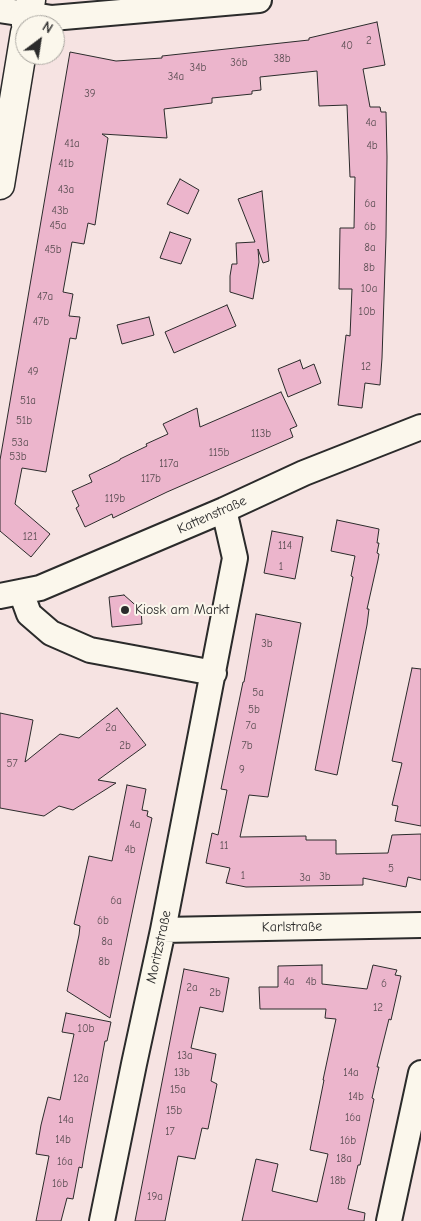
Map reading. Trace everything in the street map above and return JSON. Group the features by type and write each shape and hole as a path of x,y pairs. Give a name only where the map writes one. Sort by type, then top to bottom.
{"street":[{"path":"65,17 259,0"},
{"path":"0,10 18,15"},
{"path":"0,185 20,65"},
{"name":"Kattenstraße","path":"10,594 40,588 224,510 304,473 421,427"},
{"name":"Moritzstraße","path":"102,1221 163,930 235,558 224,510"},
{"path":"10,594 51,633 82,647 98,652 214,673"},
{"name":"Karlstraße","path":"163,930 421,925"},
{"path":"389,1221 421,1073"}],"building":[{"path":"377,22 385,65 363,69 370,107 380,107 381,112 386,112 386,237 380,385 365,383 362,408 338,405 346,335 350,336 352,289 339,289 340,228 354,228 355,177 350,177 347,105 319,106 317,71 260,77 261,90 252,91 252,94 212,98 212,103 164,109 167,138 102,134 108,138 95,225 88,223 84,244 72,242 63,292 73,294 69,316 80,317 76,339 70,338 46,472 22,468 15,504 50,534 31,557 0,531 0,460 70,52 116,61 162,58 162,56 309,40 309,38"},
{"path":"180,179 199,190 188,214 167,204"},
{"path":"262,191 269,261 263,263 258,249 259,262 253,299 230,292 230,276 232,264 237,264 236,243 255,242 238,199"},
{"path":"170,232 191,239 181,264 160,258"},
{"path":"227,305 236,326 174,353 165,332"},
{"path":"149,317 154,335 122,344 117,325"},
{"path":"300,360 303,369 314,364 321,383 288,397 278,369"},
{"path":"281,392 297,426 290,429 293,437 167,492 113,518 112,514 85,527 76,508 79,506 72,491 92,482 89,475 168,434 163,424 197,408 200,427"},
{"path":"337,520 379,529 377,553 379,554 367,609 369,609 367,625 337,775 315,770 353,577 351,576 355,556 331,551"},
{"path":"272,531 303,537 295,579 264,573"},
{"name":"Kiosk am Markt","path":"124,595 141,610 142,624 112,627 109,597"},
{"path":"256,614 301,623 268,797 249,795 240,837 306,836 306,840 336,840 336,854 388,853 392,835 421,834 421,880 408,877 406,887 363,878 363,885 246,887 226,883 230,868 206,863 212,833 218,835 227,790 221,789 244,682"},
{"path":"412,668 421,669 421,826 395,821 398,806 392,805 402,763 392,761"},
{"path":"117,708 146,745 98,780 116,783 73,810 59,806 44,816 0,808 0,713 33,720 25,762 60,734 79,738"},
{"path":"127,785 146,789 142,810 148,811 147,816 152,818 110,1018 67,991 80,926 74,924 89,856 112,861"},
{"path":"322,965 322,984 367,989 373,965 397,970 395,975 401,976 391,1020 389,1019 377,1067 379,1067 372,1098 374,1099 360,1165 358,1165 348,1209 365,1213 364,1221 242,1221 256,1159 278,1164 272,1191 317,1202 328,1154 310,1150 336,1019 325,1018 326,1009 260,1009 259,987 278,987 278,966"},
{"path":"184,969 229,978 223,1012 200,1007 191,1048 216,1054 211,1081 217,1084 208,1129 202,1128 195,1159 178,1156 165,1221 135,1221"},
{"path":"66,1013 111,1022 107,1041 105,1041 82,1168 79,1167 73,1199 67,1198 61,1221 36,1221 49,1156 36,1154 41,1125 48,1097 60,1100 74,1034 62,1032"}],"place":[{"name":"Kiosk am Markt","path":"125,610"}]}
